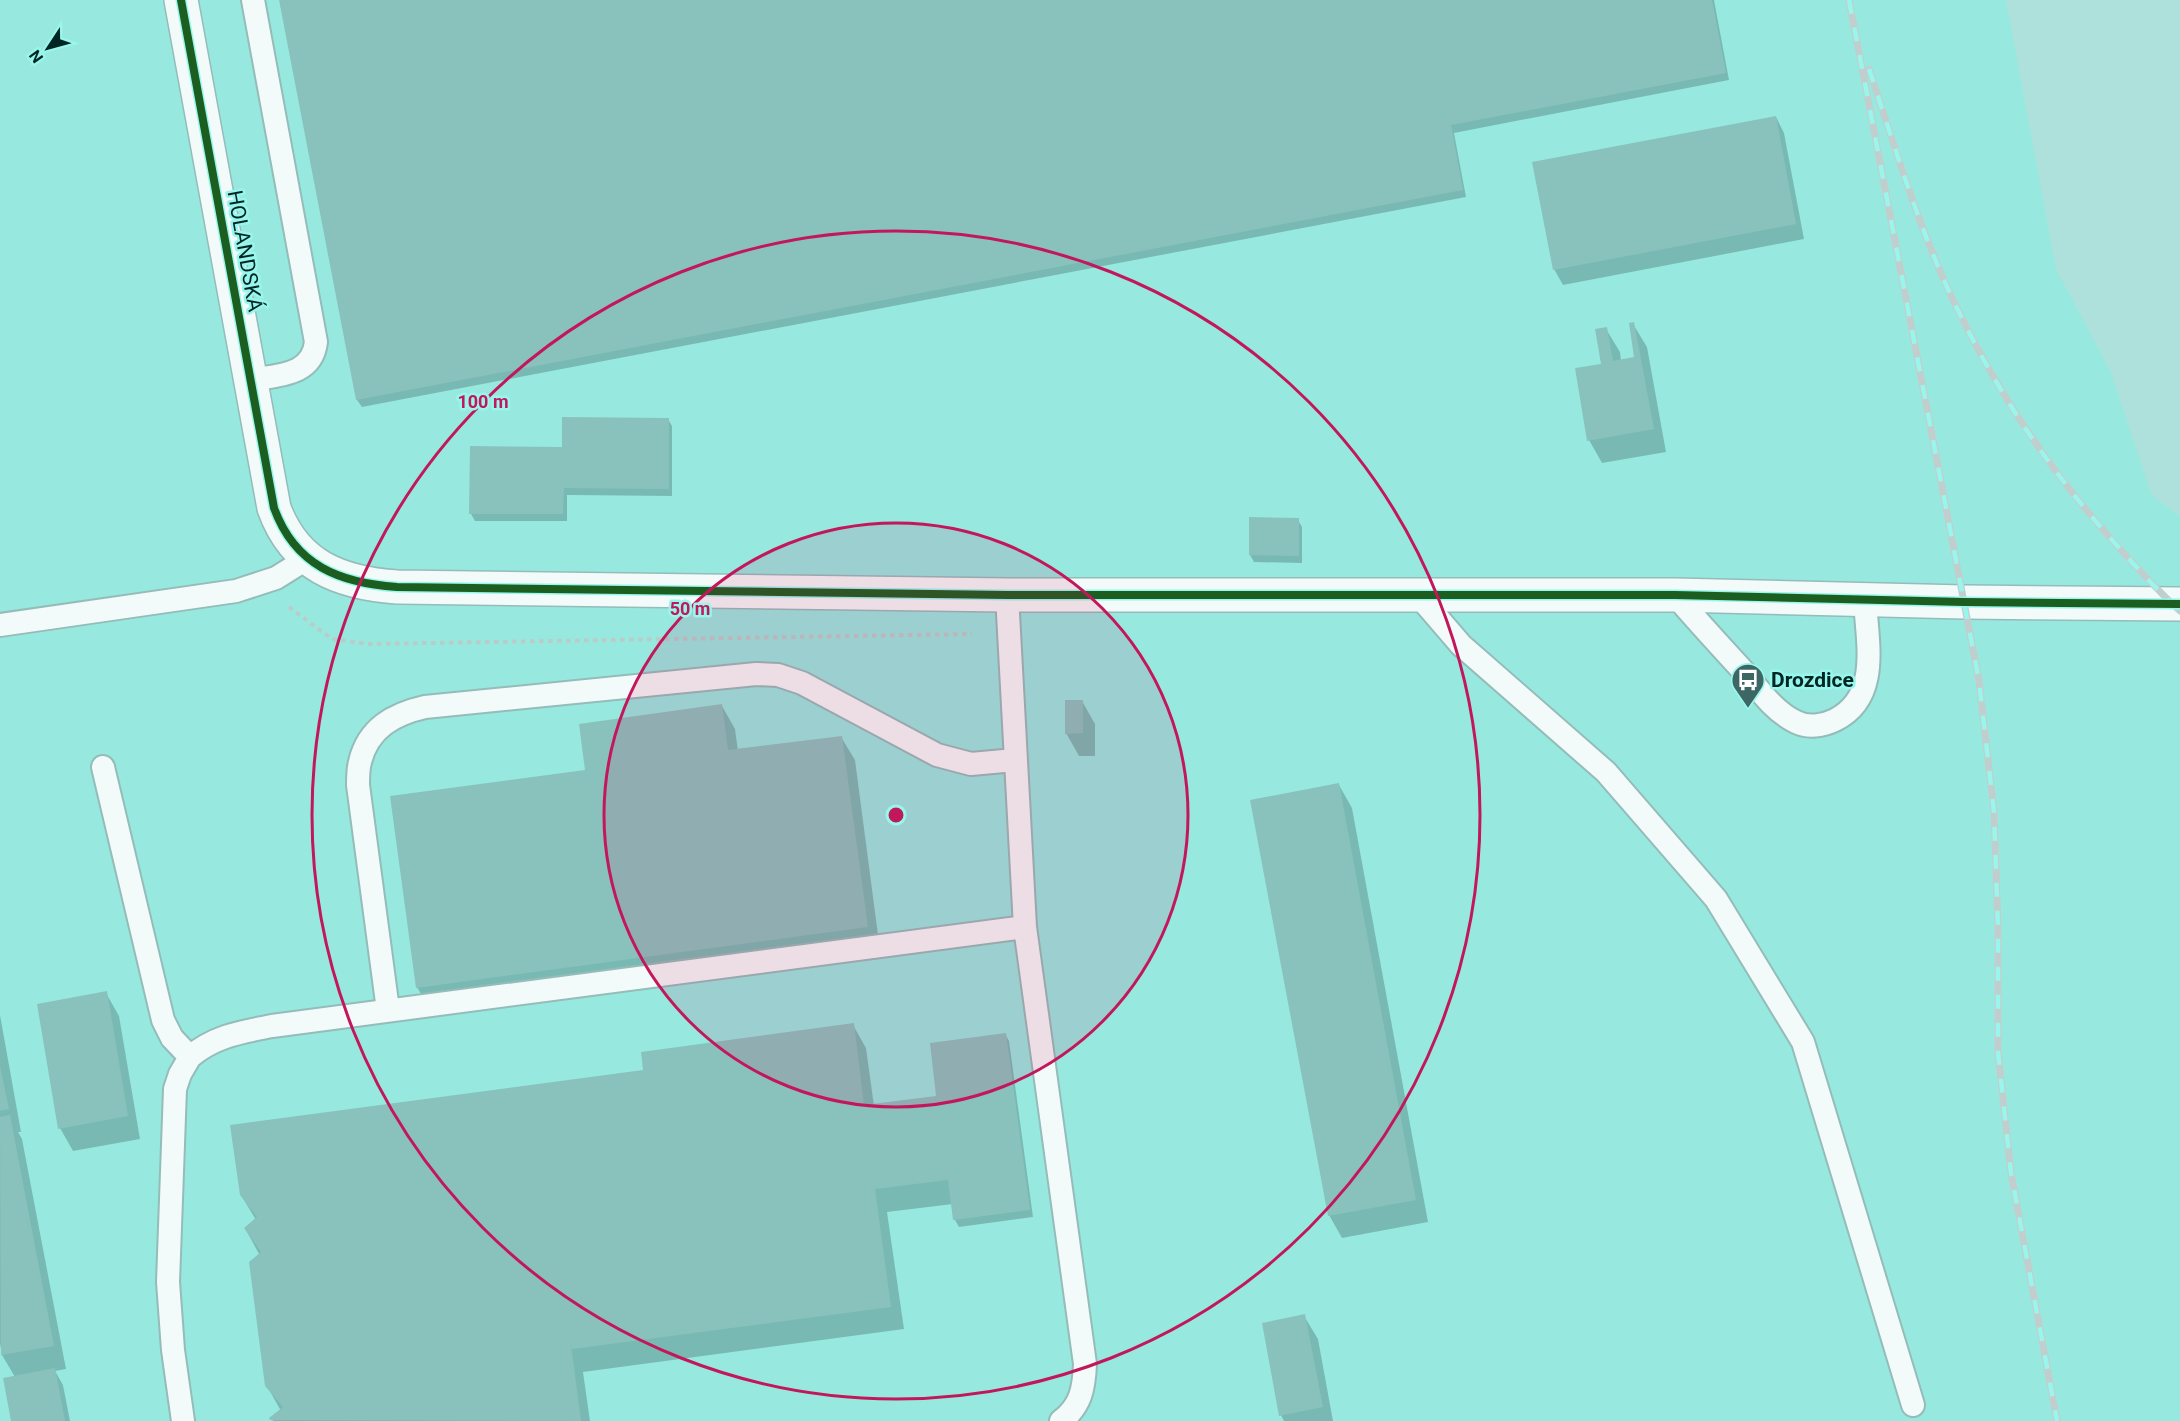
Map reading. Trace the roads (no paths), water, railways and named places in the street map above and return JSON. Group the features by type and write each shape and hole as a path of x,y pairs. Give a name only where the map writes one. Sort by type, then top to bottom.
{"street":[{"name":"HOLANDSKÁ","path":"181,0 274,508 280,525 290,541 308,558 327,572 353,581 397,586 1007,595 1675,595 2180,604"}],"lane":[{"path":"251,380 299,370 312,359 316,342 253,0"},
{"path":"0,625 236,591 292,570 308,558"},
{"path":"1007,595 1025,927 1085,1364 1084,1385 1080,1399 1061,1421"},
{"path":"1418,595 1461,645 1606,772 1716,899 1803,1041 1913,1406"},
{"path":"1675,595 1770,702 1796,722 1819,726 1853,709 1861,698 1868,672 1865,600"},
{"path":"388,1010 358,785 359,762 368,741 383,724 403,712 449,704 756,674 778,675 802,683 937,755 971,764 1015,760"},
{"path":"104,767 163,1020 172,1038 190,1058"},
{"path":"183,1421 173,1350 168,1282 176,1089 180,1074 190,1058 200,1048 228,1035 272,1026 1025,927"}],"railway":[{"path":"1849,0 1979,681 1994,812 1998,929 1998,1052 2011,1173 2057,1421"},
{"path":"1869,69 1908,186 1940,272 1988,367 2027,431 2071,491 2127,557 2180,611"}],"place":[{"name":"Drozdice","path":"1748,709"}]}
